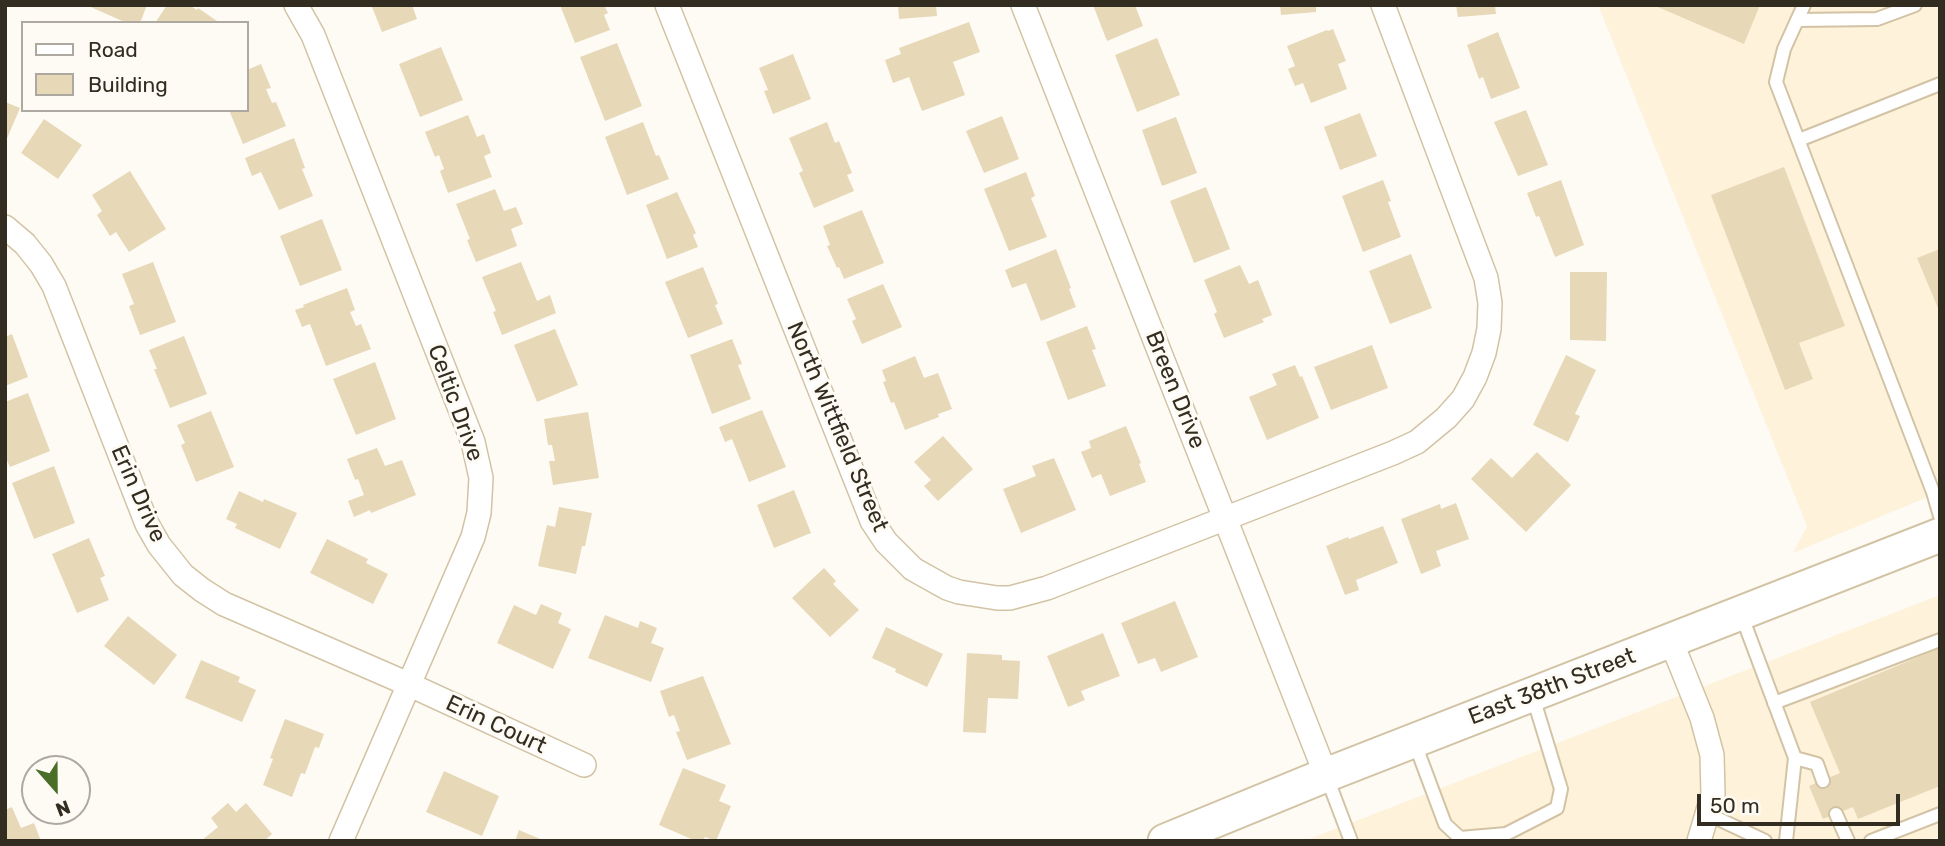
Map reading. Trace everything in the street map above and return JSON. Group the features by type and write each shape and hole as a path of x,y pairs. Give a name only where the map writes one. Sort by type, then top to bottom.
{"main road":[{"name":"East 38th Street","path":"1165,841 1326,775 1940,535"}],"street":[{"name":"Celtic Drive","path":"296,5 313,35 473,442 479,466 481,502 473,537 341,841"},
{"name":"North Wittfield Street","path":"667,5 867,510 886,542 914,569 959,592 1010,598 1047,588 1417,443 1463,399 1484,352 1490,315 1488,290 1483,266 1383,5"},
{"name":"Breen Drive","path":"1023,5 1326,775"},
{"name":"Erin Drive","path":"5,227 25,244 54,285 147,524 174,565 192,583 224,604 408,684"},
{"path":"1671,641 1710,743 1713,794 1699,841"},
{"name":"Erin Court","path":"408,684 584,765"}],"lane":[{"path":"1804,5 1784,49 1776,82 1940,516"},
{"path":"1797,20 1877,19 1915,5"},
{"path":"1799,140 1940,84"},
{"path":"1741,613 1795,758 1786,841"},
{"path":"1774,704 1940,640"},
{"path":"1413,741 1445,824 1460,838 1506,834 1557,808 1561,789 1532,695"},
{"path":"1795,758 1817,764 1823,781"},
{"path":"1326,775 1351,841"},
{"path":"1708,814 1765,841"},
{"path":"1836,814 1848,841"},
{"path":"1871,841 1940,814"}],"shaded area":[{"path":"1598,5 1940,5 1940,492 1793,553 1807,526"},
{"path":"1940,595 1940,836 1927,841 1304,841"}],"building":[{"path":"86,5 147,5 141,21 122,21"},
{"path":"167,5 189,5 217,21 156,21"},
{"path":"412,5 417,19 382,32 372,7"},
{"path":"560,5 604,5 608,13 604,15 610,30 575,43"},
{"path":"898,5 936,5 937,16 899,19"},
{"path":"1093,5 1135,5 1143,26 1107,41"},
{"path":"1280,5 1316,5 1316,12 1281,15"},
{"path":"1456,5 1495,5 1496,14 1458,17"},
{"path":"1653,5 1760,5 1744,44"},
{"path":"969,22 980,52 953,62 965,95 922,111 909,77 893,83 885,60 901,54 899,48"},
{"path":"1333,29 1346,61 1338,64 1347,89 1311,103 1303,83 1295,86 1288,69 1295,66 1287,46"},
{"path":"1498,32 1520,88 1491,99 1483,77 1479,79 1467,45"},
{"path":"1157,38 1180,95 1137,112 1115,55"},
{"path":"617,43 642,106 605,121 580,57"},
{"path":"441,47 463,100 420,117 399,64"},
{"path":"793,54 811,99 773,114 764,91 768,90 759,68"},
{"path":"261,64 271,88 266,89 272,103 276,102 286,126 243,144 230,112 248,112 248,70"},
{"path":"5,102 20,108 5,143"},
{"path":"1526,110 1548,165 1518,176 1494,122"},
{"path":"1360,113 1377,156 1340,170 1324,127"},
{"path":"468,115 477,137 484,134 491,153 484,156 492,177 448,193 440,171 444,169 439,155 435,157 425,132"},
{"path":"1002,116 1019,159 984,173 966,131"},
{"path":"1176,117 1197,173 1162,186 1142,130"},
{"path":"44,119 82,145 58,179 21,153"},
{"path":"643,122 656,156 659,155 669,179 627,195 605,137"},
{"path":"827,122 835,143 839,141 852,173 847,175 854,191 814,208 799,173 803,171 789,138"},
{"path":"294,138 313,196 279,210 261,172 252,176 245,158"},
{"path":"1784,167 1845,326 1799,343 1813,379 1785,390 1711,195"},
{"path":"130,171 166,229 129,252 116,232 110,236 97,215 102,211 92,195"},
{"path":"1026,172 1035,196 1031,198 1047,237 1009,251 984,189"},
{"path":"1383,180 1401,237 1363,252 1342,196"},
{"path":"1561,180 1584,245 1555,257 1527,193"},
{"path":"1206,187 1230,249 1194,263 1170,201"},
{"path":"495,189 504,211 516,207 523,224 511,229 517,246 476,262 456,204"},
{"path":"677,192 696,233 693,235 698,247 667,259 646,205"},
{"path":"862,210 884,263 844,279 827,246 830,245 823,226"},
{"path":"322,219 342,270 300,286 280,236"},
{"path":"1056,249 1076,307 1041,321 1026,283 1012,288 1005,270"},
{"path":"1940,249 1940,313 1917,258"},
{"path":"1411,254 1432,308 1390,324 1369,271"},
{"path":"153,262 176,322 140,335 129,306 134,304 122,274"},
{"path":"521,262 537,301 550,295 556,313 502,335 493,312 496,311 482,277"},
{"path":"1240,265 1249,284 1258,280 1272,315 1262,319 1264,322 1224,338 1204,280"},
{"path":"703,267 723,324 688,338 665,282"},
{"path":"1570,272 1607,272 1606,341 1570,340"},
{"path":"883,284 902,327 862,344 852,321 856,319 847,299"},
{"path":"347,288 355,310 350,312 356,326 361,324 371,349 326,366 310,324 302,327 295,310"},
{"path":"1087,326 1096,349 1092,350 1106,386 1068,400 1046,342"},
{"path":"555,329 578,385 537,402 514,345"},
{"path":"12,334 28,377 5,386 5,337"},
{"path":"184,336 207,394 170,408 149,350"},
{"path":"732,339 742,364 738,365 751,399 712,414 690,355"},
{"path":"1372,345 1388,388 1331,410 1314,367"},
{"path":"1566,355 1596,370 1575,414 1580,416 1568,442 1533,425"},
{"path":"915,356 924,378 938,373 952,409 905,430 894,402 891,403 883,382 886,381 882,370"},
{"path":"375,362 396,419 356,435 333,379"},
{"path":"1295,365 1319,418 1267,440 1249,397 1277,385 1272,374"},
{"path":"28,393 50,451 10,467 5,456 5,402"},
{"path":"762,410 786,467 749,482 732,439 725,442 719,427"},
{"path":"211,411 234,467 196,482 181,445 185,443 177,425"},
{"path":"588,412 599,478 553,485 549,461 555,461 552,445 548,445 544,419"},
{"path":"1126,426 1146,482 1110,496 1101,474 1092,478 1081,452 1091,448 1089,441"},
{"path":"943,436 973,469 938,501 924,486 931,480 914,462"},
{"path":"377,448 385,466 402,460 416,495 354,517 348,501 364,495 347,459"},
{"path":"1537,452 1571,485 1526,532 1471,479 1491,458 1512,478"},
{"path":"1054,458 1076,510 1021,533 1003,489 1036,476 1032,466"},
{"path":"54,466 75,523 34,539 12,483"},
{"path":"794,490 811,533 774,548 757,505"},
{"path":"239,491 297,513 280,549 235,528 237,524 226,519"},
{"path":"1456,503 1469,539 1436,551 1441,566 1421,574 1401,519 1440,504 1441,509"},
{"path":"559,507 592,513 576,574 538,566 547,525 555,527"},
{"path":"1383,526 1398,563 1356,580 1359,590 1345,595 1326,546"},
{"path":"89,538 105,576 100,578 109,600 77,613 52,554"},
{"path":"327,539 368,559 366,563 388,574 373,604 310,573"},
{"path":"824,568 836,581 833,584 859,610 830,637 792,598"},
{"path":"1175,601 1198,657 1161,672 1155,658 1138,664 1121,623"},
{"path":"541,604 562,613 558,623 571,629 553,669 497,643 514,605 536,615"},
{"path":"605,615 638,628 640,621 657,628 651,643 664,648 651,682 588,658"},
{"path":"128,616 177,655 154,685 104,646"},
{"path":"886,627 943,654 927,687 872,658"},
{"path":"1103,633 1120,676 1081,691 1085,700 1068,707 1047,656"},
{"path":"1940,648 1940,786 1858,819 1853,807 1823,819 1809,786 1840,773 1810,702"},
{"path":"967,653 1002,655 1002,660 1020,661 1018,699 988,698 986,733 963,732"},
{"path":"201,660 240,677 238,682 256,690 242,722 185,698"},
{"path":"703,676 731,744 687,760 676,732 680,731 674,715 669,717 660,691"},
{"path":"285,719 324,734 319,748 315,747 305,774 301,773 292,797 263,785"},
{"path":"683,768 726,785 719,801 731,806 716,841 705,837 703,841 696,841 659,825"},
{"path":"444,771 499,796 482,836 426,812"},
{"path":"228,803 236,812 246,803 272,834 264,841 201,841 218,827 211,818"},
{"path":"12,807 21,828 35,825 41,841 5,841 5,810"},
{"path":"519,830 545,841 515,841"}]}
